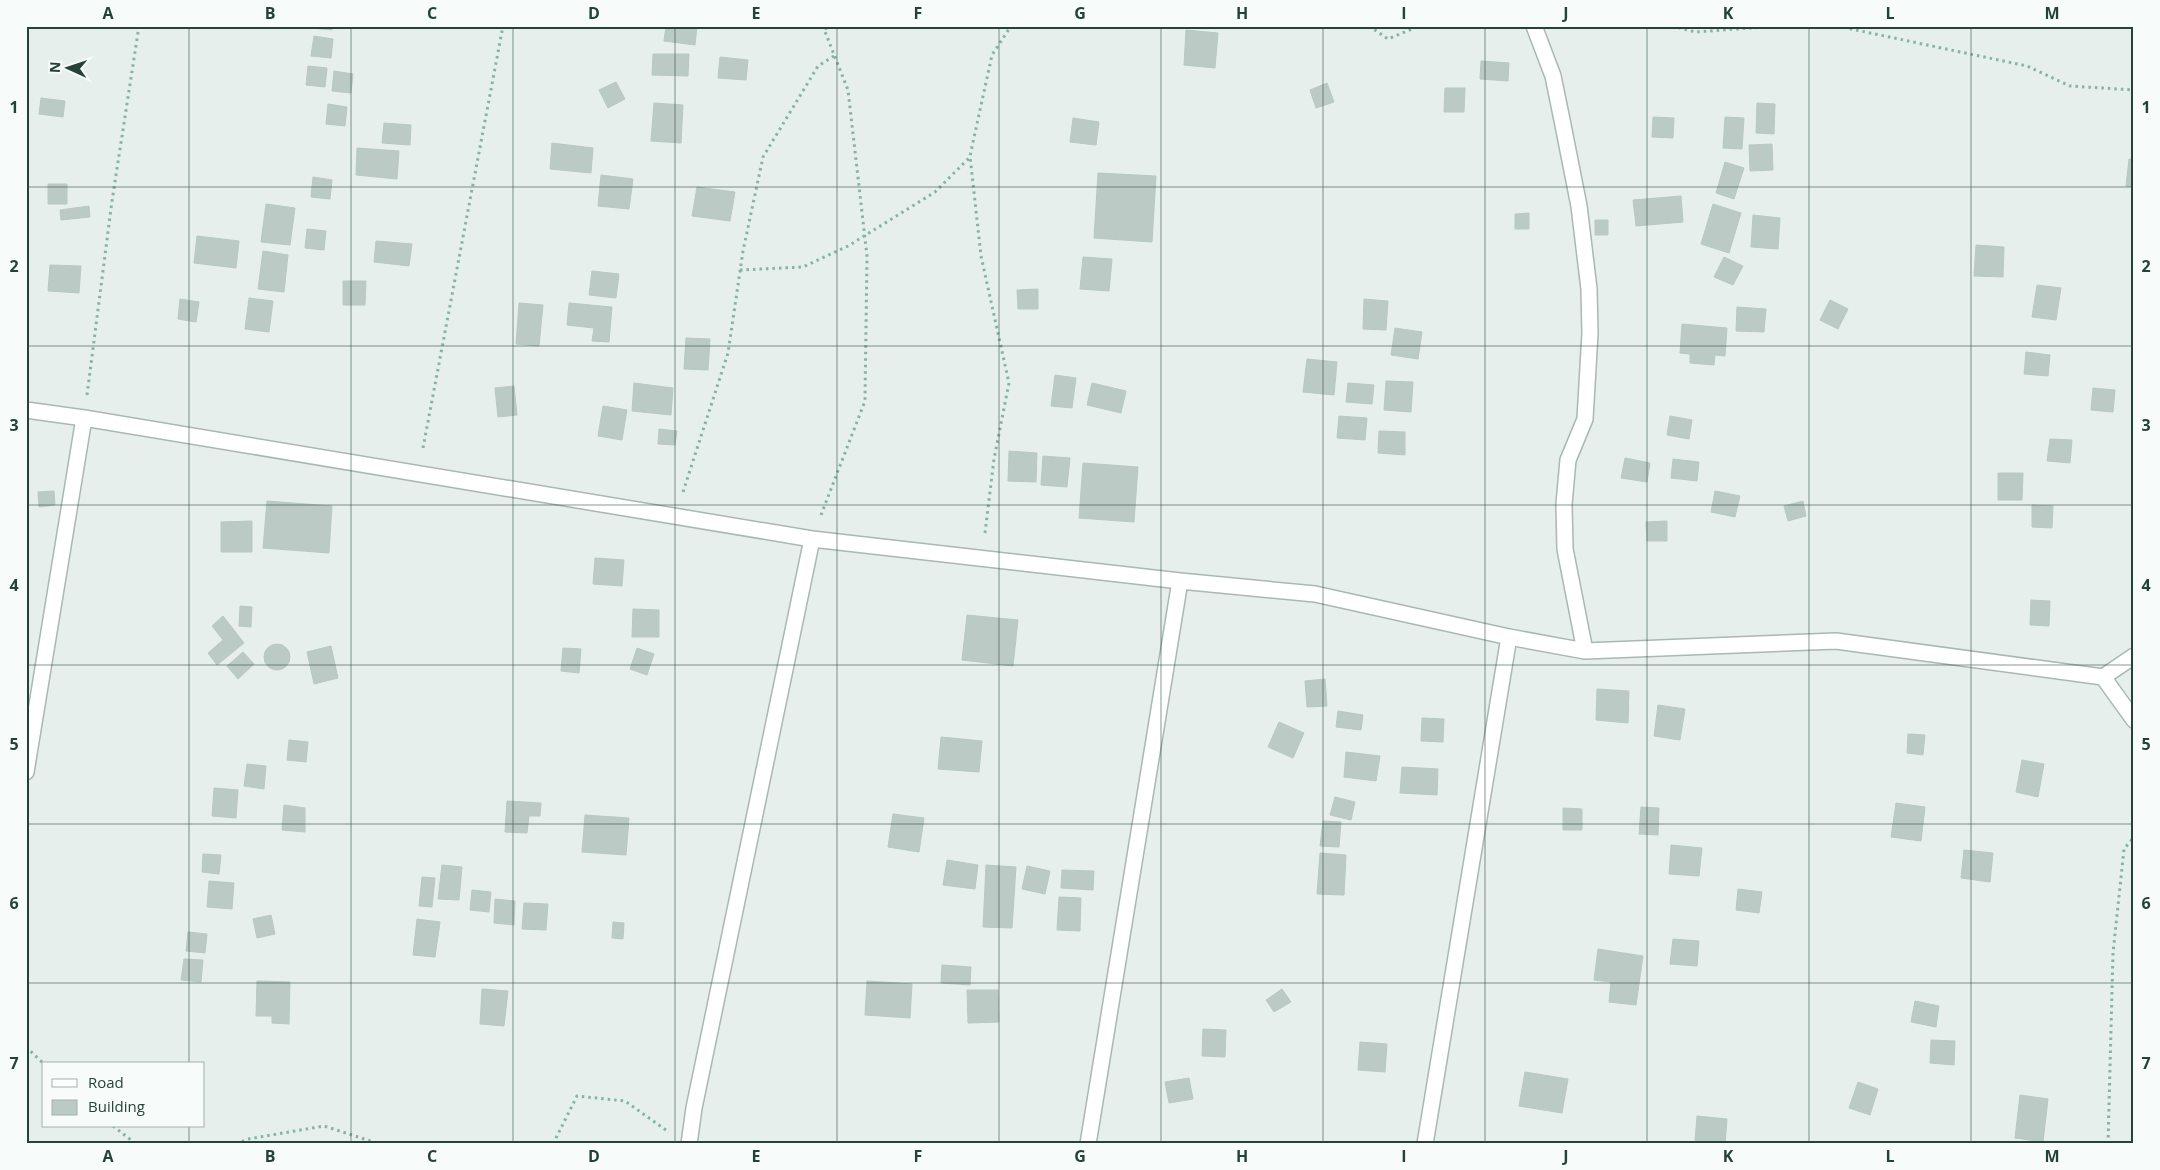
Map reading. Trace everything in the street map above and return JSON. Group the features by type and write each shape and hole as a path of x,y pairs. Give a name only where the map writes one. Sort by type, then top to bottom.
{"street":[{"path":"1534,26 1553,76 1579,206 1589,289 1590,333 1585,419 1568,460 1564,504 1565,549 1585,652"},
{"path":"26,410 812,539 1180,581 1315,594 1509,638 1585,652 1836,641 2103,677 2134,656"},
{"path":"26,772 84,418"},
{"path":"689,1144 694,1108 812,539"},
{"path":"1088,1144 1180,581"},
{"path":"1425,1144 1509,638"},
{"path":"2103,677 2134,720"}],"path":[{"path":"84,418 111,211 139,26"},
{"path":"418,474 503,26"},
{"path":"812,539 865,401 867,256 848,90 824,29 834,26"},
{"path":"982,559 994,459 1009,384 981,256 970,156 992,55 1010,26"},
{"path":"1369,26 1388,39 1419,26"},
{"path":"1672,26 1694,32 1779,26"},
{"path":"1837,26 2027,66 2070,86 2134,90"},
{"path":"675,517 728,353 740,270 762,157 818,66 834,56"},
{"path":"740,270 803,267 865,237 935,192 970,156"},
{"path":"2108,1144 2108,1078 2113,952 2124,849 2134,837"},
{"path":"26,1047 42,1062"},
{"path":"553,1144 577,1096 625,1101 670,1133"},
{"path":"236,1144 248,1139 324,1126 380,1144"},
{"path":"116,1128 136,1144"}],"building":[{"path":"312,26 332,26 332,30 312,28"},
{"path":"666,26 697,26 695,45 664,41"},
{"path":"1186,30 1218,33 1215,68 1184,65"},
{"path":"314,36 333,39 331,58 311,56"},
{"path":"653,54 689,54 688,76 652,75"},
{"path":"720,57 748,60 746,80 718,78"},
{"path":"1481,61 1509,63 1508,81 1480,79"},
{"path":"308,66 327,68 325,87 306,85"},
{"path":"334,71 353,74 351,93 332,91"},
{"path":"616,82 625,99 608,108 599,90"},
{"path":"1327,83 1334,102 1316,108 1310,90"},
{"path":"1445,88 1465,88 1464,112 1444,112"},
{"path":"41,98 65,101 63,117 39,114"},
{"path":"654,103 683,105 681,143 651,141"},
{"path":"1757,103 1775,104 1774,134 1756,133"},
{"path":"328,104 347,107 345,126 326,124"},
{"path":"1653,117 1674,118 1673,138 1652,137"},
{"path":"1725,117 1744,118 1742,149 1723,148"},
{"path":"1073,118 1099,122 1096,145 1070,142"},
{"path":"384,123 411,125 410,145 382,143"},
{"path":"552,143 593,148 591,173 550,169"},
{"path":"1772,144 1773,170 1750,171 1749,145"},
{"path":"357,148 399,151 397,179 356,175"},
{"path":"2129,159 2134,160 2134,187 2126,186"},
{"path":"1725,162 1744,168 1734,199 1716,193"},
{"path":"1098,173 1156,176 1152,242 1094,238"},
{"path":"601,175 633,179 629,209 598,206"},
{"path":"313,177 332,180 330,199 311,197"},
{"path":"48,184 67,184 67,204 48,204"},
{"path":"697,187 735,192 730,221 692,216"},
{"path":"1681,196 1683,222 1636,226 1633,200"},
{"path":"266,204 295,208 290,245 261,242"},
{"path":"1713,204 1741,213 1729,253 1701,244"},
{"path":"89,206 90,217 61,220 60,210"},
{"path":"1529,213 1529,229 1515,229 1515,214"},
{"path":"1753,215 1780,218 1778,249 1751,247"},
{"path":"1595,220 1608,220 1608,235 1595,235"},
{"path":"307,229 326,231 324,250 305,248"},
{"path":"197,236 239,241 236,268 194,263"},
{"path":"376,241 412,244 409,266 374,262"},
{"path":"1976,245 2004,247 2003,277 1974,276"},
{"path":"263,251 288,255 284,292 258,289"},
{"path":"1083,257 1112,259 1109,291 1080,289"},
{"path":"1724,257 1743,266 1733,285 1714,277"},
{"path":"50,265 81,266 79,293 48,291"},
{"path":"592,271 619,274 616,298 589,295"},
{"path":"343,281 366,281 365,305 343,305"},
{"path":"2037,285 2061,288 2056,320 2032,317"},
{"path":"1038,289 1038,309 1018,309 1017,290"},
{"path":"249,298 273,301 269,332 245,329"},
{"path":"180,299 199,302 196,322 178,319"},
{"path":"1364,299 1388,301 1386,330 1363,329"},
{"path":"1830,300 1848,309 1838,329 1820,320"},
{"path":"519,303 543,305 539,346 516,344"},
{"path":"569,303 612,307 609,342 592,341 594,328 567,325"},
{"path":"1737,307 1766,309 1764,332 1736,331"},
{"path":"1682,324 1727,328 1725,356 1715,355 1714,365 1690,363 1690,354 1680,353"},
{"path":"1395,328 1422,332 1418,359 1391,355"},
{"path":"686,338 710,339 708,370 684,369"},
{"path":"2026,352 2050,355 2048,376 2024,374"},
{"path":"1307,359 1337,362 1334,395 1303,392"},
{"path":"1055,375 1076,378 1072,408 1051,406"},
{"path":"1386,381 1413,382 1411,412 1384,410"},
{"path":"634,383 673,388 671,415 632,411"},
{"path":"1092,383 1126,391 1121,413 1087,405"},
{"path":"1348,383 1374,385 1372,404 1346,402"},
{"path":"514,386 517,415 498,417 495,388"},
{"path":"2093,388 2115,390 2113,412 2091,410"},
{"path":"603,406 627,410 622,440 598,436"},
{"path":"1339,416 1367,418 1365,440 1337,438"},
{"path":"1670,416 1692,420 1689,439 1667,435"},
{"path":"659,429 677,431 675,445 658,444"},
{"path":"1379,431 1405,432 1405,455 1378,453"},
{"path":"2050,439 2072,440 2070,463 2047,461"},
{"path":"1009,451 1037,453 1036,482 1008,481"},
{"path":"1043,456 1070,458 1067,487 1041,485"},
{"path":"1625,458 1650,463 1647,482 1621,478"},
{"path":"1673,459 1699,462 1697,481 1671,478"},
{"path":"1083,463 1138,467 1134,522 1079,518"},
{"path":"1998,473 2023,473 2022,500 1998,500"},
{"path":"54,491 55,505 39,507 38,492"},
{"path":"1715,491 1740,496 1735,517 1711,512"},
{"path":"267,501 332,506 329,553 263,548"},
{"path":"1803,501 1806,516 1788,521 1784,506"},
{"path":"2032,505 2053,506 2052,528 2032,527"},
{"path":"252,521 252,552 221,552 221,522"},
{"path":"1667,521 1667,541 1647,541 1646,522"},
{"path":"595,558 624,560 622,586 593,584"},
{"path":"2031,600 2050,601 2049,626 2030,625"},
{"path":"240,606 252,607 251,627 239,626"},
{"path":"633,609 659,610 659,637 632,637"},
{"path":"967,615 1018,620 1013,666 962,660"},
{"path":"223,616 244,643 217,665 208,653 223,640 212,626"},
{"path":"277,644 286,648 290,657 286,666 277,670 268,666 264,657 268,648"},
{"path":"331,646 338,678 314,684 307,652"},
{"path":"563,648 581,649 579,673 561,671"},
{"path":"637,648 654,654 647,675 630,669"},
{"path":"243,652 254,664 238,679 227,666"},
{"path":"1325,679 1327,706 1307,707 1305,681"},
{"path":"1597,689 1629,691 1628,723 1596,720"},
{"path":"1658,705 1685,709 1680,740 1654,736"},
{"path":"1338,711 1363,715 1361,730 1336,727"},
{"path":"1422,718 1444,719 1443,742 1421,741"},
{"path":"1279,722 1304,733 1293,758 1268,747"},
{"path":"1908,734 1925,735 1923,755 1907,753"},
{"path":"941,737 982,741 979,772 938,769"},
{"path":"289,740 308,742 306,762 287,760"},
{"path":"1346,752 1380,756 1376,781 1344,777"},
{"path":"2022,760 2044,764 2038,797 2016,792"},
{"path":"247,764 266,766 264,789 244,786"},
{"path":"1402,767 1438,769 1437,795 1400,793"},
{"path":"214,788 238,790 236,818 212,816"},
{"path":"1335,797 1355,802 1351,820 1330,815"},
{"path":"507,801 541,803 540,816 529,816 527,833 505,832"},
{"path":"1896,803 1925,807 1921,841 1891,837"},
{"path":"284,805 305,808 305,832 282,830"},
{"path":"1641,807 1659,808 1658,835 1639,834"},
{"path":"1563,808 1582,809 1582,830 1563,830"},
{"path":"893,814 924,818 919,852 888,847"},
{"path":"585,815 629,818 626,855 582,852"},
{"path":"1323,821 1341,822 1339,847 1320,846"},
{"path":"1671,845 1702,848 1699,876 1669,874"},
{"path":"1964,850 1993,853 1990,882 1961,878"},
{"path":"1320,853 1346,855 1344,895 1317,894"},
{"path":"203,854 221,855 219,874 202,872"},
{"path":"947,860 978,865 975,889 943,885"},
{"path":"442,865 462,867 459,900 438,899"},
{"path":"986,865 1016,867 1012,928 983,927"},
{"path":"1027,866 1050,871 1045,894 1022,889"},
{"path":"1062,870 1094,871 1093,890 1061,888"},
{"path":"422,877 435,878 432,907 419,906"},
{"path":"209,881 234,883 232,909 207,907"},
{"path":"1738,889 1762,892 1759,913 1736,910"},
{"path":"472,890 491,892 489,912 470,910"},
{"path":"1059,897 1081,898 1080,931 1057,930"},
{"path":"495,899 515,901 514,925 494,923"},
{"path":"524,903 548,904 546,930 522,929"},
{"path":"271,915 275,934 257,938 253,919"},
{"path":"417,919 440,922 435,957 413,955"},
{"path":"613,922 624,923 623,939 612,938"},
{"path":"188,932 207,934 205,953 186,951"},
{"path":"1673,939 1699,941 1697,966 1670,964"},
{"path":"1598,949 1643,956 1636,1005 1609,1002 1611,982 1594,980"},
{"path":"184,959 203,960 201,982 181,980"},
{"path":"942,965 971,967 970,985 941,983"},
{"path":"257,981 290,982 289,1024 272,1023 272,1016 256,1016"},
{"path":"867,981 912,984 910,1018 865,1015"},
{"path":"482,989 508,991 504,1026 480,1024"},
{"path":"1282,989 1291,1002 1274,1012 1266,1000"},
{"path":"967,990 998,990 999,1022 968,1023"},
{"path":"1915,1001 1939,1006 1936,1027 1911,1022"},
{"path":"1203,1029 1226,1030 1225,1057 1202,1056"},
{"path":"1931,1040 1955,1041 1954,1065 1930,1063"},
{"path":"1360,1042 1387,1044 1385,1072 1358,1070"},
{"path":"1525,1072 1568,1079 1562,1113 1519,1106"},
{"path":"1189,1078 1193,1099 1169,1103 1165,1082"},
{"path":"1858,1082 1878,1089 1870,1115 1849,1108"},
{"path":"2020,1095 2048,1099 2043,1142 2015,1138"},
{"path":"1697,1116 1727,1119 1725,1144 1695,1141"}]}
